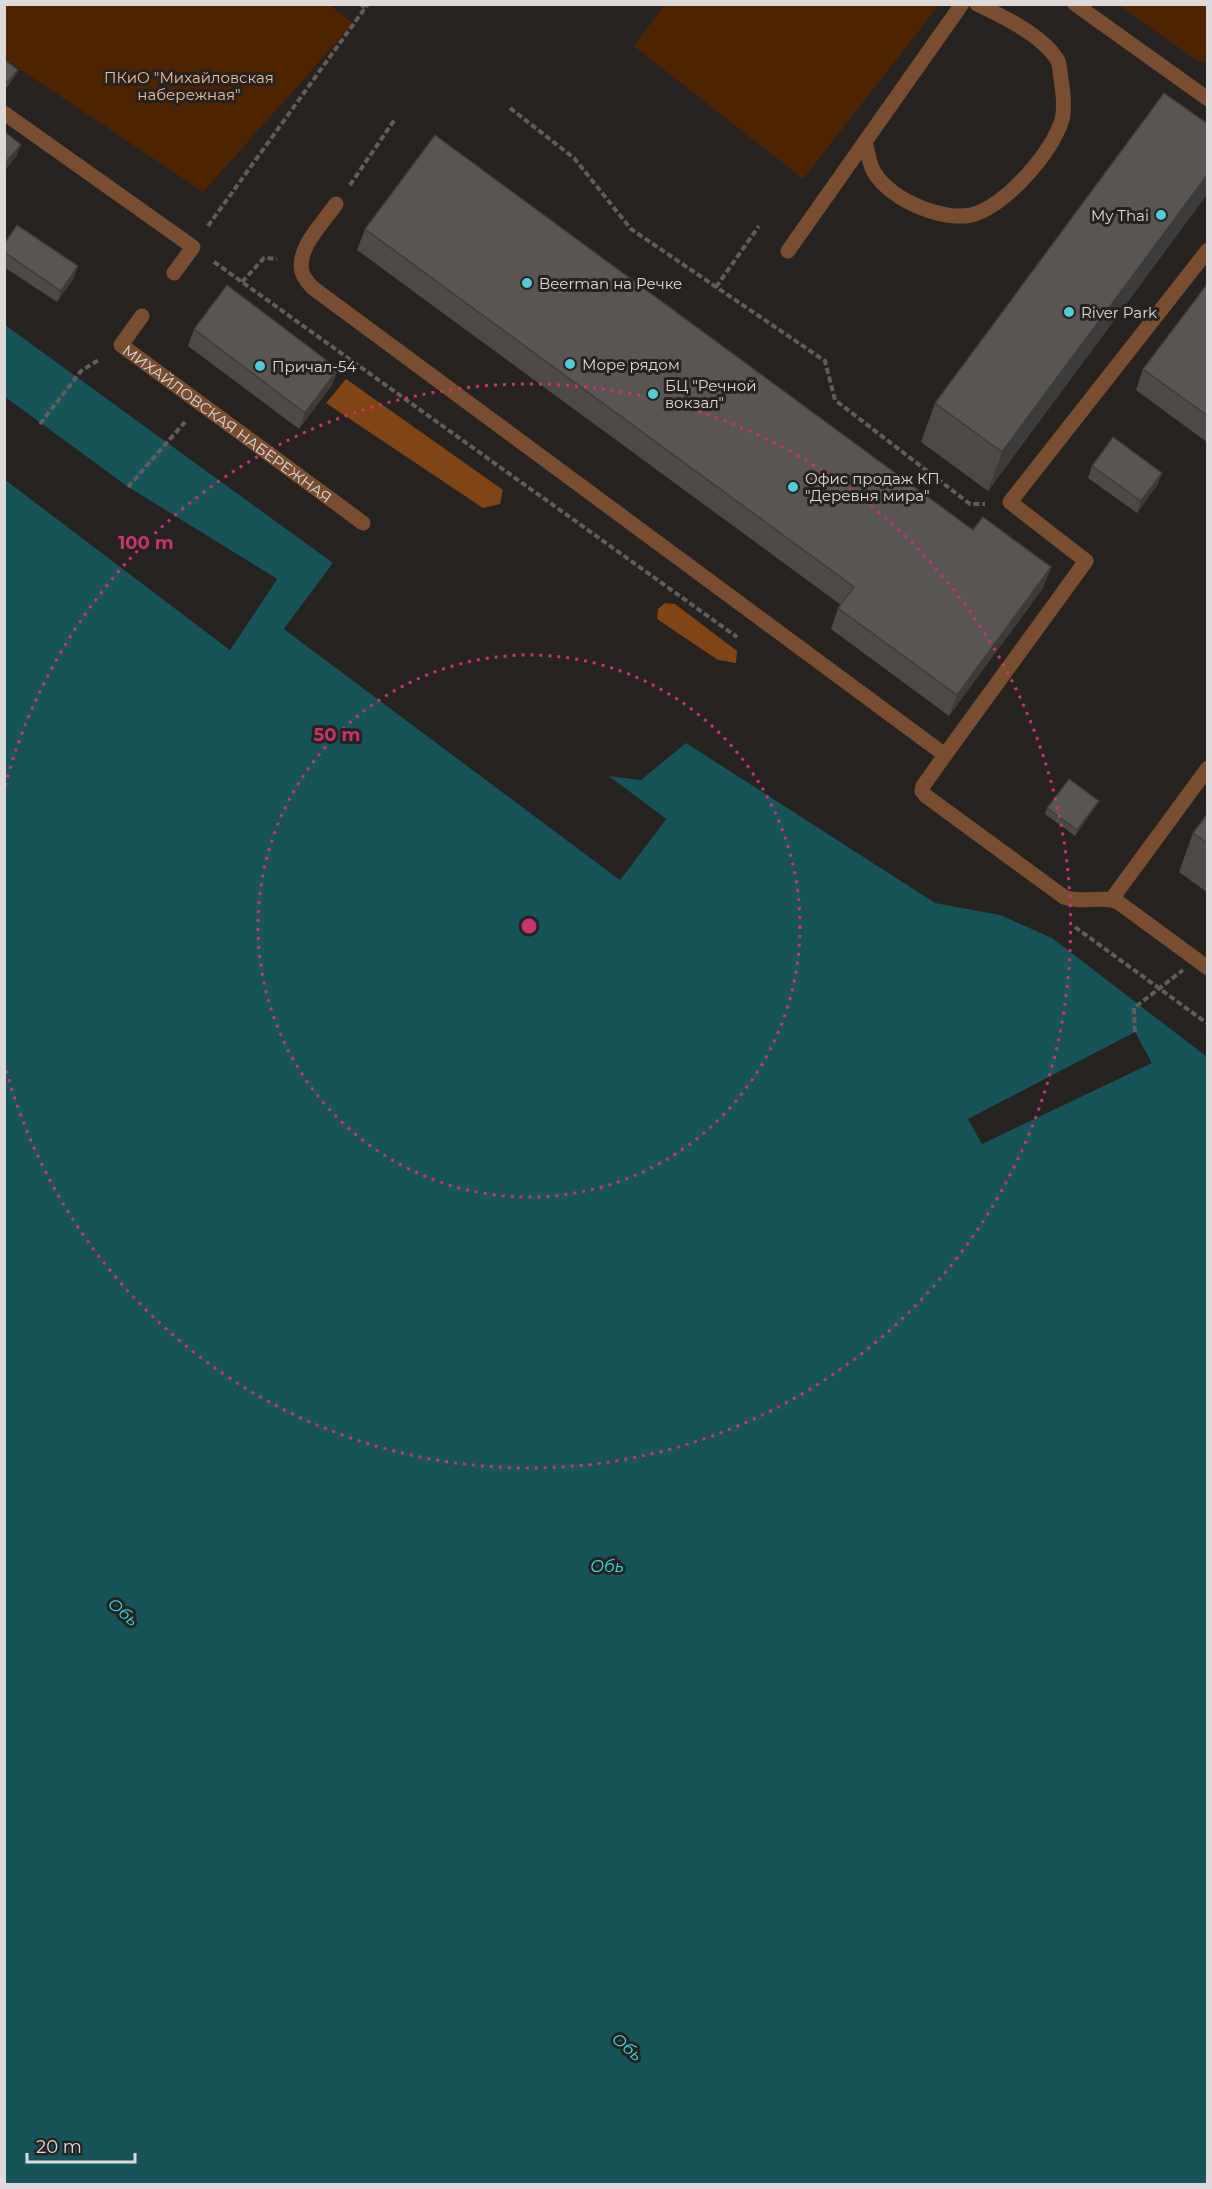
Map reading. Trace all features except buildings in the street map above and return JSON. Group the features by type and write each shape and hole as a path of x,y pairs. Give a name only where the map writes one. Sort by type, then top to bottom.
{"street":[{"path":"788,252 962,4"},
{"path":"865,142 873,172 880,180 913,205 939,214 963,216 977,213 1003,198 1023,180 1052,141 1062,118 1063,89 1058,62 1014,21 977,4"},
{"path":"1074,4 1208,99"},
{"path":"4,113 193,247 174,273"},
{"path":"336,204 305,249 301,261 302,274 313,288 945,755"},
{"path":"1208,250 1010,502 1086,561 945,755 923,786 922,791 1064,897 1080,901 1111,900 1208,968"},
{"name":"МИХАЙЛОВСКАЯ НАБЕРЕЖНАЯ","path":"142,316 121,345 363,523"},
{"path":"1111,900 1208,768"}],"path":[{"path":"279,128 367,6 360,4"},
{"path":"510,108 574,158 631,230 825,361 836,399 970,504 1010,502"},
{"path":"358,173 395,118"},
{"path":"716,287 759,226"},
{"path":"242,282 264,258 301,261"},
{"path":"40,424 81,371"},
{"path":"128,487 168,442"},
{"path":"1136,1032 1134,1008 1183,970"}],"green space":[{"path":"665,4 939,5 803,179 634,46"},
{"name":"ПКиО \"Михайловская набережная\"","path":"4,5 330,5 353,24 203,192 5,59"},
{"path":"1119,5 1207,5 1207,63 1196,60"}],"shaded area":[{"path":"346,379 503,490 500,504 483,508 326,403"},
{"path":"665,603 675,604 737,651 736,663 718,660 657,619 658,609"}],"water":[{"name":"Обь","path":"5,325 333,563 284,629 620,880 666,819 608,776 641,780 686,743 935,903 1000,915 1052,938 1207,1057 1207,2184 5,2184 4,479 230,650 277,579 128,487 5,397"}],"pier":[{"path":"5,397 128,487 277,579 230,650 4,476 230,646 273,580 126,489 4,401"},
{"path":"333,563 335,565 288,628 620,876 662,819 606,778 606,774 610,773 609,776 666,819 620,880 284,629"},
{"path":"1135,1032 1152,1063 982,1144 968,1119"}],"place":[{"name":"My Thai","path":"1161,215"},
{"name":"Beerman на Речке","path":"527,283"},
{"name":"River Park","path":"1069,312"},
{"name":"Море рядом","path":"570,364"},
{"name":"Причал-54","path":"260,366"},
{"name":"БЦ \"Речной вокзал\"","path":"653,394"},
{"name":"Офис продаж КП \"Деревня мира\"","path":"793,487"}]}
